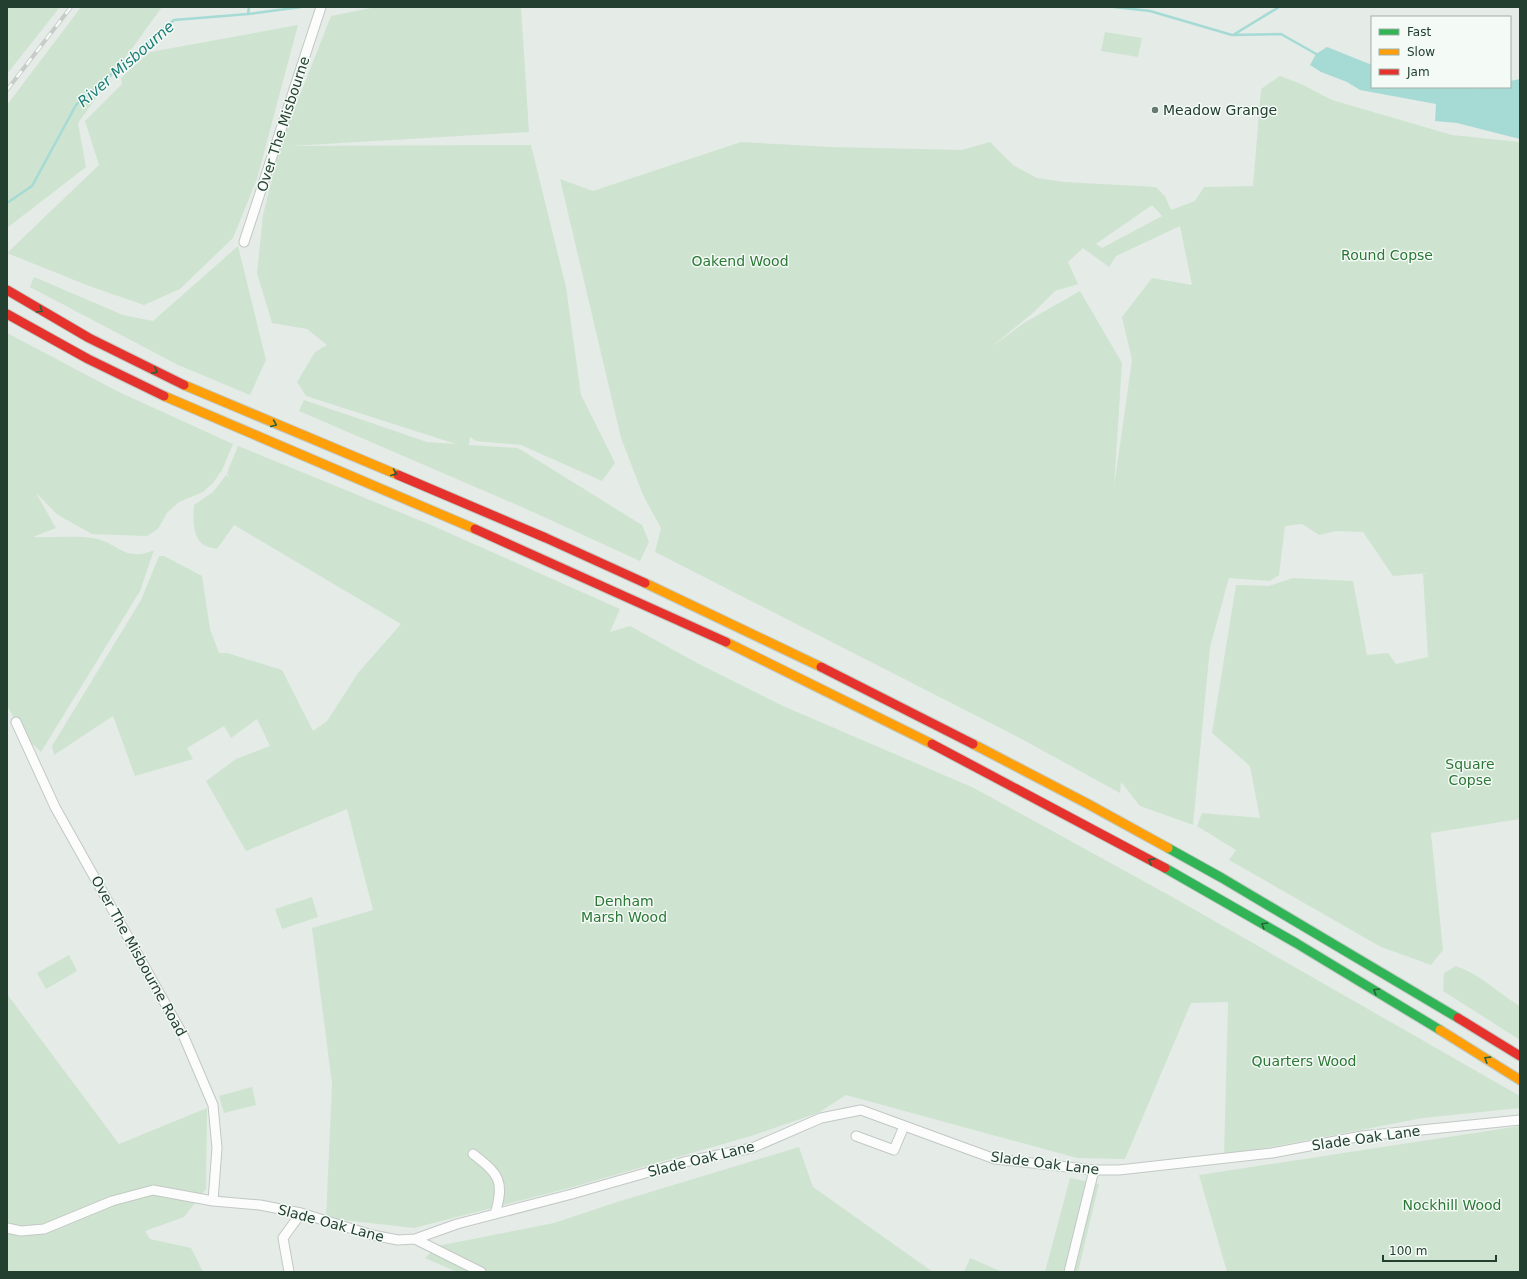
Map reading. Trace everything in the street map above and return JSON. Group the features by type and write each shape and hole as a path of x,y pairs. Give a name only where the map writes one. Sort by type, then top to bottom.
{"highway":[{"path":"7,290 89,338 179,383 546,538 708,612 881,697 1088,804 1222,878 1425,997 1520,1056"},
{"path":"7,314 77,354 175,402 539,556 876,716 1087,826 1222,900 1414,1014 1520,1080"}],"street":[{"name":"Over The Misbourne","path":"244,242 321,8"},
{"name":"Over The Misbourne Road","path":"16,722 55,807 184,1037 213,1106 217,1148 213,1201"},
{"name":"Slade Oak Lane","path":"7,1228 21,1231 44,1229 112,1201 153,1190 213,1201 260,1205 301,1213 372,1235 398,1240 415,1239 457,1224 572,1194 684,1162 752,1148 821,1118 861,1110 995,1159 1094,1170 1116,1170 1272,1153 1362,1136 1520,1120"},
{"path":"856,1136 894,1150 904,1126"},
{"path":"474,1154 492,1169 500,1182 499,1202 495,1214"},
{"path":"1069,1272 1094,1170"},
{"path":"289,1272 283,1238 301,1213"},
{"path":"415,1239 481,1272"}],"green space":[{"path":"7,7 60,7 7,74"},
{"path":"81,7 162,7 78,123 86,167 7,228 7,105"},
{"path":"376,7 521,7 529,132 291,146 531,145 566,287 581,395 615,463 602,481 521,445 476,441 470,437 469,445 518,448 642,525 649,542 640,561 524,508 299,411 304,400 427,442 456,444 306,396 297,382 315,352 327,345 307,329 272,323 257,273 263,215 280,146 331,16"},
{"path":"298,25 257,179 233,238 180,289 144,305 89,286 7,253 99,165 85,121 122,84 121,78 150,52"},
{"path":"1105,32 1142,38 1138,57 1101,51"},
{"path":"1280,76 1301,84 1332,100 1452,135 1520,142 1520,819 1431,833 1443,950 1431,965 1381,947 1229,860 1236,850 1197,826 1202,813 1260,818 1250,766 1212,733 1236,585 1269,586 1293,578 1353,581 1367,655 1388,653 1396,664 1428,657 1423,574 1429,573 1393,576 1363,532 1336,531 1319,535 1302,524 1285,526 1279,575 1270,581 1229,578 1210,647 1193,825 1140,806 1121,782 1120,793 1016,736 655,552 661,528 643,495 621,438 560,179 593,191 741,142 832,147 962,150 990,142 1013,165 1037,178 1065,182 1156,187 1165,196 1171,210 1195,201 1204,187 1253,186 1261,89","holes":["1152,205 1162,216 1102,248 1096,244","1180,226 1192,285 1152,278 1122,317 1132,360 1114,487 1122,363 1080,291 1024,323 990,348 1034,312 1055,291 1078,284 1068,262 1083,248 1109,267 1116,256"]},
{"path":"238,246 266,360 250,395 178,365 30,287 34,277 123,315 153,321"},
{"path":"7,333 119,392 233,444 222,470 213,483 203,492 179,502 167,513 158,529 147,536 92,534 58,515 36,493 56,528 33,537 93,538 109,543 128,553 135,554 154,550 140,591 41,752 23,735 7,705"},
{"name":"Denham Marsh Wood","path":"238,446 431,525 620,609 610,632 630,626 697,663 783,706 974,788 1167,894 1520,1096 1520,1108 1423,1118 1224,1156 1228,1002 1191,1003 1125,1159 1077,1158 846,1095 818,1113 751,1136 569,1188 414,1228 326,1218 332,1084 312,928 373,910 347,809 246,851 206,781 236,759 270,746 257,719 231,738 224,726 187,748 193,759 135,776 113,716 54,755 52,746 141,600 159,556 164,556 202,576 210,629 219,653 227,653 282,670 313,731 327,721 358,673 401,624 234,525 217,549 205,546 200,542 194,526 194,505 213,492 226,475 229,477 227,473"},
{"path":"312,897 318,917 282,929 275,909"},
{"path":"69,955 77,971 46,989 37,973"},
{"path":"1456,966 1465,969 1481,979 1520,1006 1520,1040 1443,991 1444,973"},
{"path":"7,994 119,1144 207,1108 206,1189 184,1217 145,1231 150,1239 191,1248 203,1272 7,1272"},
{"path":"252,1087 256,1105 224,1113 219,1096"},
{"name":"Nockhill Wood","path":"1520,1126 1520,1272 1227,1272 1199,1175"},
{"path":"799,1147 813,1187 933,1272 457,1272 425,1258 437,1246 554,1223 614,1203"},
{"path":"1070,1178 1099,1184 1078,1272 1045,1272"},
{"path":"970,1258 1000,1271 964,1272"}],"water":[{"path":"1327,47 1371,65 1371,88 1511,88 1511,81 1520,79 1520,139 1457,123 1435,121 1436,104 1360,90 1347,82 1321,72 1310,65 1316,54"}],"waterway":[{"name":"River Misbourne","path":"248,14 249,7"},
{"name":"River Misbourne","path":"7,203 32,186 76,105 174,20 248,14 301,7"},
{"name":"River Misbourne","path":"1114,7 1150,11 1232,35 1281,34 1318,55"},
{"path":"1233,35 1279,7"}],"railway":[{"path":"7,90 71,7"}],"traffic: fast":[{"path":"1168,848 1222,878 1458,1018"},
{"path":"1165,868 1296,943 1440,1030"}],"traffic: slow":[{"path":"184,385 398,475"},
{"path":"164,396 475,529"},
{"path":"645,583 821,667"},
{"path":"726,642 932,744"},
{"path":"973,744 1168,848"},
{"path":"1440,1030 1520,1080"}],"traffic: jam":[{"path":"7,290 89,338 184,385"},
{"path":"7,314 88,359 164,396"},
{"path":"398,475 546,538 645,583"},
{"path":"475,529 726,642"},
{"path":"821,667 973,744"},
{"path":"932,744 1165,868"},
{"path":"1458,1018 1520,1056"}],"place":[{"name":"Meadow Grange","path":"1155,110"}],"park label":[{"name":"Round Copse","path":"1387,255"},
{"name":"Oakend Wood","path":"740,261"},
{"name":"Square Copse","path":"1470,772"},
{"name":"Quarters Wood","path":"1304,1061"}]}
